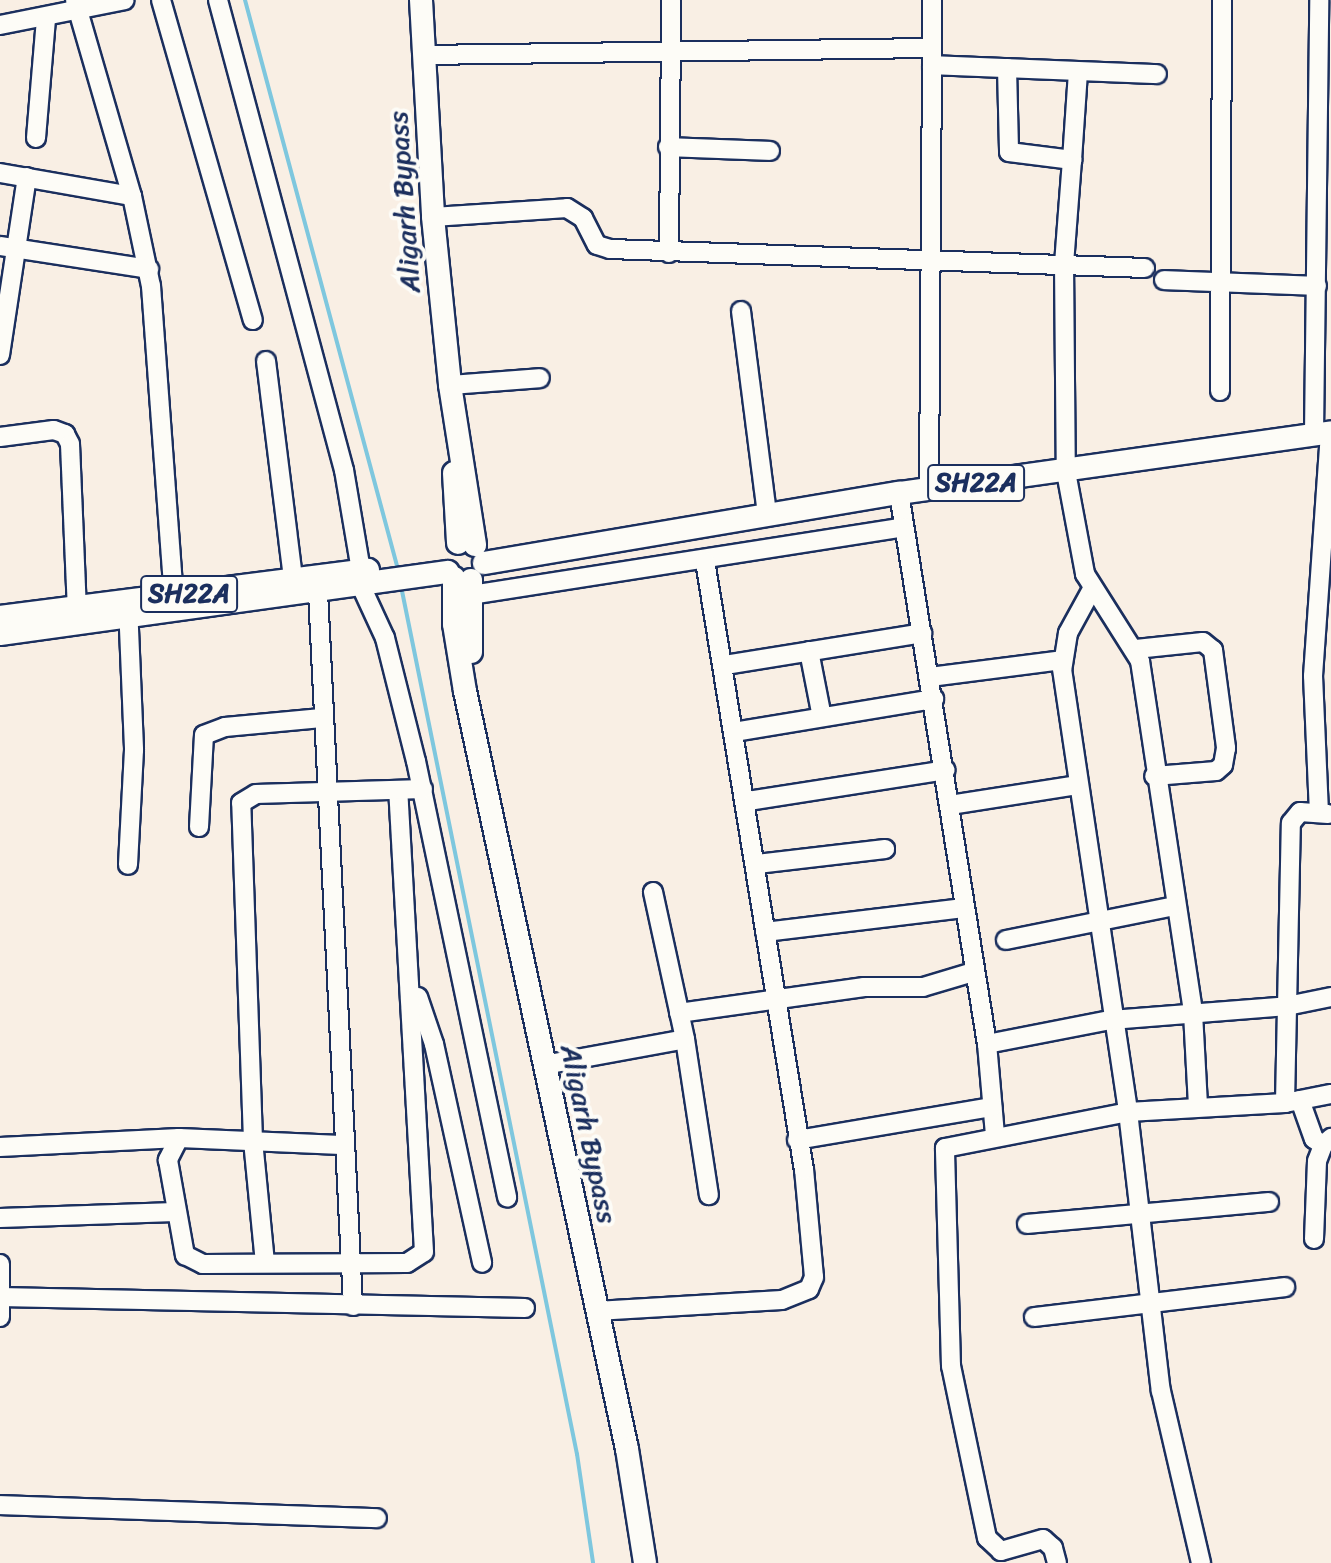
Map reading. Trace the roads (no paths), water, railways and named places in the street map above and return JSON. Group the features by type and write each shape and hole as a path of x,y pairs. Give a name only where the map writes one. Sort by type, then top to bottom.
{"main road":[{"name":"Aligarh Bypass","path":"421,0 433,217 452,392 459,566 473,717 645,1563"},
{"name":"SH22A","path":"0,617 77,608 128,610 174,596 293,579 369,577 459,566 899,493 1066,472 1325,433"},
{"name":"SH22A","path":"0,634 128,610 318,592 369,577"}],"street":[{"path":"0,25 46,18 77,6 125,0"},
{"path":"161,0 253,320"},
{"path":"218,0 344,470 423,789 507,1198"},
{"path":"669,253 668,147 673,52 671,0"},
{"path":"929,489 932,0"},
{"path":"1220,391 1222,0"},
{"path":"1314,1239 1317,1161 1327,1142 1309,1132 1293,1101 1287,1006 1291,823 1300,812 1325,814 1313,676 1325,433 1319,0"},
{"path":"77,6 132,196 149,269 174,596"},
{"path":"36,138 46,18"},
{"path":"423,55 673,52 932,57 1007,68 1157,74"},
{"path":"1007,68 1009,152 1072,160"},
{"path":"1078,72 1064,263 1066,472 1079,558 1091,591 1136,649 1193,1013 1198,1106"},
{"path":"668,147 770,151"},
{"path":"0,173 132,196"},
{"path":"0,355 7,247 27,177"},
{"path":"433,217 567,208 583,218 597,245 669,253 1064,263 1145,268"},
{"path":"7,247 149,269"},
{"path":"1164,280 1322,282"},
{"path":"741,311 767,514"},
{"path":"266,361 293,579"},
{"path":"452,392 540,378"},
{"path":"0,437 54,430 65,434 70,444 77,608"},
{"path":"899,493 946,770 962,908 987,1044 995,1135"},
{"path":"459,566 705,561 904,527"},
{"path":"596,1311 782,1300 809,1289 814,1277 809,1206 765,932 748,801 705,561"},
{"path":"1091,591 1068,633 1062,660 1111,1020 1128,1112 1170,1448 1201,1563"},
{"path":"318,592 325,789 338,954 341,1145 353,1306"},
{"path":"128,610 134,750 128,865"},
{"path":"725,665 922,633"},
{"path":"1136,649 1203,642 1213,650 1226,758 1216,771 1154,776"},
{"path":"809,651 822,717"},
{"path":"930,677 1062,660"},
{"path":"734,732 934,699"},
{"path":"199,827 204,735 225,727 322,718"},
{"path":"748,801 946,770"},
{"path":"950,805 1078,785"},
{"path":"265,1263 253,1140 239,811 247,797 325,789 423,789"},
{"path":"179,1138 168,1160 175,1212 189,1260 407,1263 424,1252 416,1171 411,979 398,791"},
{"path":"757,864 885,849"},
{"path":"653,892 685,1039 709,1195"},
{"path":"1006,940 1175,906"},
{"path":"765,932 962,908"},
{"path":"679,1013 777,1003 864,987 923,987 973,972"},
{"path":"411,979 434,1044 482,1263"},
{"path":"987,1044 1111,1020 1287,1006 1331,997"},
{"path":"544,1065 685,1039"},
{"path":"1057,1563 1053,1548 1043,1539 1001,1551 987,1538 951,1366 942,1157 955,1142 1128,1112 1293,1101 1331,1094"},
{"path":"797,1140 992,1107"},
{"path":"0,1147 179,1138 341,1145"},
{"path":"1027,1224 1269,1202"},
{"path":"0,1218 175,1212"},
{"path":"0,1264 0,1317"},
{"path":"1034,1317 1285,1287"},
{"path":"1,1297 525,1308"},
{"path":"0,1505 377,1518"}],"waterway":[{"path":"245,0 399,573"},
{"path":"401,586 577,1454 593,1563"}]}
